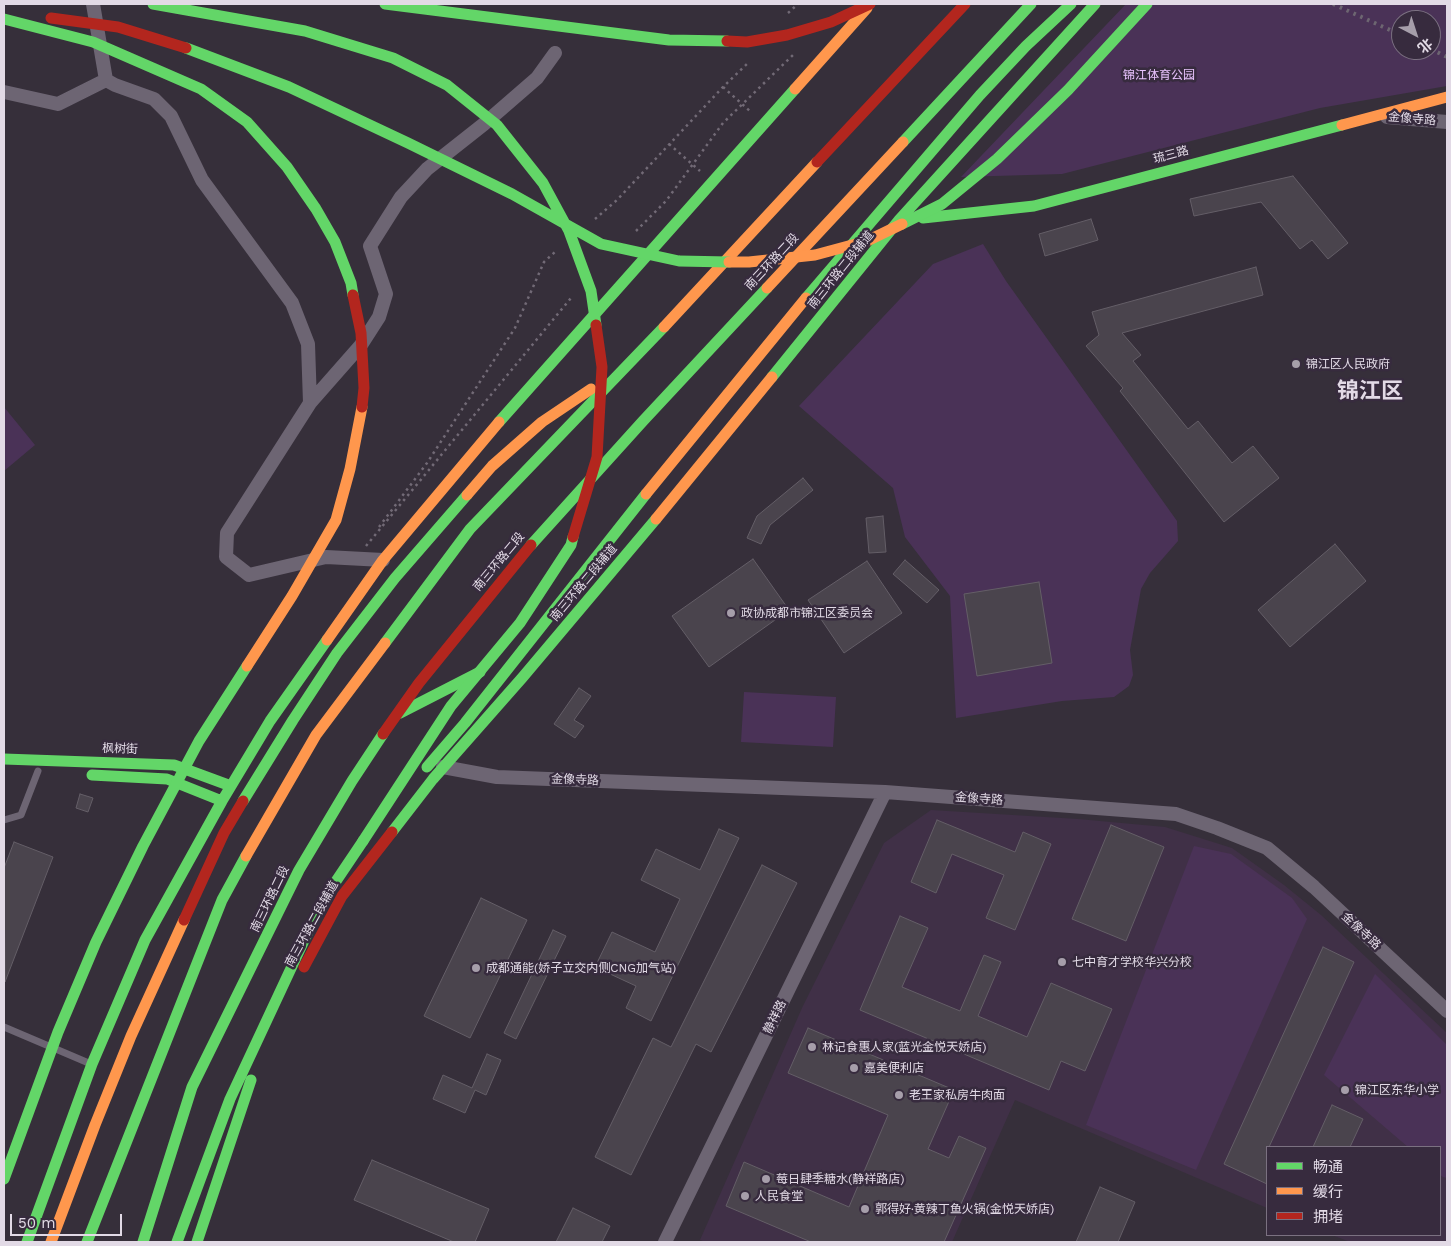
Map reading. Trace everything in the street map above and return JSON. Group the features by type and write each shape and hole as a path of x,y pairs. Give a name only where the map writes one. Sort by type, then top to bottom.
{"main road":[{"path":"153,4 306,31 393,58 447,85 497,125 543,183 570,232 591,291 602,367 597,457 571,545 520,623 451,706 322,902 230,1099 177,1242"},
{"path":"385,4 669,40 747,42 787,35 831,22 870,4"},
{"path":"27,1242 92,1064 146,940 222,801 270,721 383,560 474,450 870,4"},
{"path":"87,1242 222,900 316,734 470,529 632,361 965,4"},
{"name":"南三环路二段","path":"142,1242 192,1088 299,870 352,781 395,716 419,683 522,555 643,421 1031,4"},
{"path":"363,841 465,723 671,462 806,298 980,95 1026,46 1071,4"},
{"name":"南三环路二段辅道","path":"197,1242 246,1089 292,990 342,896 443,767 522,678 899,220 1095,4"},
{"path":"4,11 118,26 202,53 289,87 408,142 512,194 601,244 679,261 749,262 815,255 867,241 942,204 997,159 1068,90 1147,4"},
{"path":"4,19 93,42 201,89 247,122 287,167 316,209 335,242 351,283 362,333 364,388 358,435 336,520 292,596 199,740 143,846 96,942 58,1032 4,1178"},
{"name":"琉三路","path":"899,220 1034,206 1447,97"},
{"path":"50,1242 132,1036 224,833 292,720 337,653 395,578 492,466 542,422 632,361"},
{"path":"342,896 435,746 512,656 598,563 686,481"},
{"path":"395,716 512,656"},
{"name":"枫树街","path":"4,759 174,765 231,786"},
{"path":"4,770 56,772"},
{"path":"84,774 168,779 222,801"},
{"path":"35,1242 95,1125"}],"street":[{"path":"93,4 106,80 115,86 154,98 171,116 202,180 292,303 308,344 310,402"},
{"path":"383,560 326,557 249,575 226,557 227,534 310,402 361,345 380,317 386,294 370,246 401,197 427,169 484,124 537,78 555,53"},
{"path":"4,92 58,104 106,80"},
{"name":"金像寺路","path":"1376,116 1447,122"},
{"name":"金像寺路","path":"443,767 497,777 884,792 1176,814 1266,848 1314,887 1447,1011"},
{"name":"静祥路","path":"665,1242 884,792"}],"lane":[{"path":"4,820 22,815 38,771"},
{"path":"4,1027 92,1064"}],"path":[{"path":"786,15 798,4"},
{"path":"588,214 595,219 617,200 722,87 752,59"},
{"path":"722,87 742,104"},
{"path":"669,144 693,164"},
{"path":"356,558 426,463 515,328 544,262 560,246"}],"shaded area":[{"path":"931,810 1078,819 1165,827 1232,848 1284,885 1321,915 1447,1033 1447,1242 1350,1242 1335,1236 1441,1236 1441,1146 1266,1146 1266,1208 1015,1100 952,1242 705,1242 700,1240 802,1008 884,843"}],"green space":[{"name":"锦江体育公园","path":"1126,4 1447,4 1447,86 1320,108 1062,174 961,177"},
{"path":"983,244 1006,281 1177,521 1178,541 1150,573 1141,589 1130,650 1133,675 1129,686 1114,697 1062,701 956,718 950,596 905,537 893,488 799,406 933,264"},
{"path":"4,407 35,445 4,471"},
{"path":"744,692 836,697 833,747 741,742"},
{"path":"1194,846 1231,854 1292,898 1307,919 1196,1170 1086,1125"},
{"path":"1375,974 1447,1045 1447,1178 1441,1176 1441,1146 1407,1146 1324,1075"}],"building":[{"path":"1293,176 1348,243 1328,259 1312,240 1300,249 1261,202 1194,216 1190,199"},
{"path":"1091,219 1098,240 1045,256 1039,234"},
{"path":"1256,267 1263,295 1122,333 1141,355 1133,361 1188,429 1198,421 1232,463 1253,446 1279,478 1224,522 1120,391 1123,388 1086,346 1099,335 1092,312"},
{"path":"803,478 813,490 770,525 761,544 747,538 757,516"},
{"path":"883,516 886,552 869,553 866,518"},
{"path":"1335,544 1366,581 1290,647 1258,610"},
{"name":"政协成都市锦江区委员会","path":"753,559 789,610 709,667 672,616"},
{"path":"905,560 939,590 927,603 893,574"},
{"path":"867,561 902,613 844,653 808,600"},
{"path":"1039,582 1052,663 977,676 964,594"},
{"path":"579,688 591,696 574,720 584,726 575,738 554,724"},
{"path":"80,794 93,798 88,812 76,808"},
{"path":"937,820 1015,852 1023,832 1051,844 1015,930 986,918 1004,875 952,854 936,893 911,882"},
{"path":"1111,825 1164,847 1126,941 1072,919"},
{"path":"719,829 739,838 651,1021 626,1008 636,986 595,967 612,932 655,952 680,899 641,880 656,849 700,870"},
{"path":"14,842 53,857 5,982 4,868"},
{"path":"762,865 797,883 711,1052 696,1044 631,1175 595,1157 653,1038 671,1047"},
{"name":"成都通能(娇子立交内侧CNG加气站)","path":"481,898 527,920 470,1038 424,1016"},
{"path":"900,916 928,928 902,987 960,1011 984,955 1001,962 978,1016 1027,1037 1051,983 1112,1009 1085,1071 1061,1061 1049,1090 860,1010"},
{"path":"553,930 566,936 516,1039 504,1033"},
{"path":"1323,947 1354,962 1269,1146 1266,1146 1266,1184 1224,1164"},
{"path":"808,1028 954,1090 928,1149 949,1158 959,1136 986,1148 944,1242 811,1242 726,1206 744,1162 849,1207 888,1115 788,1073"},
{"path":"487,1054 501,1060 486,1095 475,1090 465,1113 433,1099 443,1075 472,1088"},
{"path":"1332,1105 1363,1119 1350,1146 1313,1146"},
{"path":"372,1160 489,1209 475,1242 454,1242 354,1200"},
{"path":"1100,1187 1135,1202 1118,1242 1076,1242"},
{"path":"573,1208 610,1226 602,1242 556,1242"}],"railway":[{"path":"1333,4 1391,30"},
{"path":"1441,54 1447,57"}],"traffic: fast":[{"path":"153,4 305,31 393,58 447,85 497,125 543,183 569,231 591,291 596,325"},
{"path":"385,4 669,40 727,41"},
{"path":"903,142 1031,4"},
{"path":"806,298 980,95 1026,46 1071,4"},
{"path":"772,377 899,220 1095,4"},
{"path":"902,224 942,204 997,159 1068,90 1147,4"},
{"path":"4,19 93,42 201,89 247,122 287,167 316,209 335,242 351,283 353,295"},
{"path":"186,48 289,87 408,143 512,194 601,244 679,261 729,262"},
{"path":"499,422 795,89"},
{"path":"923,218 1034,206 1342,125"},
{"path":"531,545 767,288"},
{"path":"385,643 470,529 664,327"},
{"path":"427,767 465,723 646,494"},
{"path":"243,801 337,653 395,578 467,495"},
{"path":"392,832 433,779 522,678 656,519"},
{"path":"363,841 451,706 520,623 571,545 573,537"},
{"path":"27,1242 92,1064 145,940 222,801 270,721 327,640"},
{"path":"4,1179 58,1032 96,942 143,846 199,741 247,666"},
{"path":"400,713 480,672"},
{"path":"143,1242 192,1087 299,870 352,781 383,734"},
{"path":"4,759 174,765 231,786"},
{"path":"92,775 167,779 222,801"},
{"path":"177,1242 230,1099 322,902 363,841"},
{"path":"87,1242 222,900 246,856"},
{"path":"197,1242 251,1080"}],"traffic: slow":[{"path":"795,89 867,8"},
{"path":"1342,125 1447,97"},
{"path":"767,288 903,142"},
{"path":"664,327 817,162"},
{"path":"729,262 749,262 815,255 867,241 902,224"},
{"path":"646,494 806,298"},
{"path":"656,519 772,377"},
{"path":"467,495 492,466 542,422 591,389"},
{"path":"247,666 292,596 336,520 350,469 362,407"},
{"path":"327,640 383,560 499,422"},
{"path":"246,856 316,735 385,643"},
{"path":"51,1242 131,1036 184,920"}],"traffic: jam":[{"path":"727,41 747,42 787,35 831,22 870,4"},
{"path":"817,162 965,4"},
{"path":"51,18 118,27 186,48"},
{"path":"353,295 361,333 364,388 362,407"},
{"path":"573,537 597,457 602,367 596,325"},
{"path":"383,734 419,683 531,545"},
{"path":"184,920 224,833 243,801"},
{"path":"304,967 342,896 392,832"}],"place":[{"name":"锦江区人民政府","path":"1296,364"},
{"name":"政协成都市锦江区委员会","path":"731,613"},
{"name":"七中育才学校华兴分校","path":"1062,962"},
{"name":"成都通能(娇子立交内侧CNG加气站)","path":"476,968"},
{"name":"林记食惠人家(蓝光金悦天娇店)","path":"812,1047"},
{"name":"嘉美便利店","path":"854,1068"},
{"name":"锦江区东华小学","path":"1345,1090"},
{"name":"老王家私房牛肉面","path":"899,1095"},
{"name":"莓日肆季糖水(静祥路店)","path":"766,1179"},
{"name":"人民食堂","path":"745,1196"},
{"name":"郭得好·黄辣丁鱼火锅(金悦天娇店)","path":"865,1209"}],"district":[{"name":"锦江区","path":"1370,392"}]}
